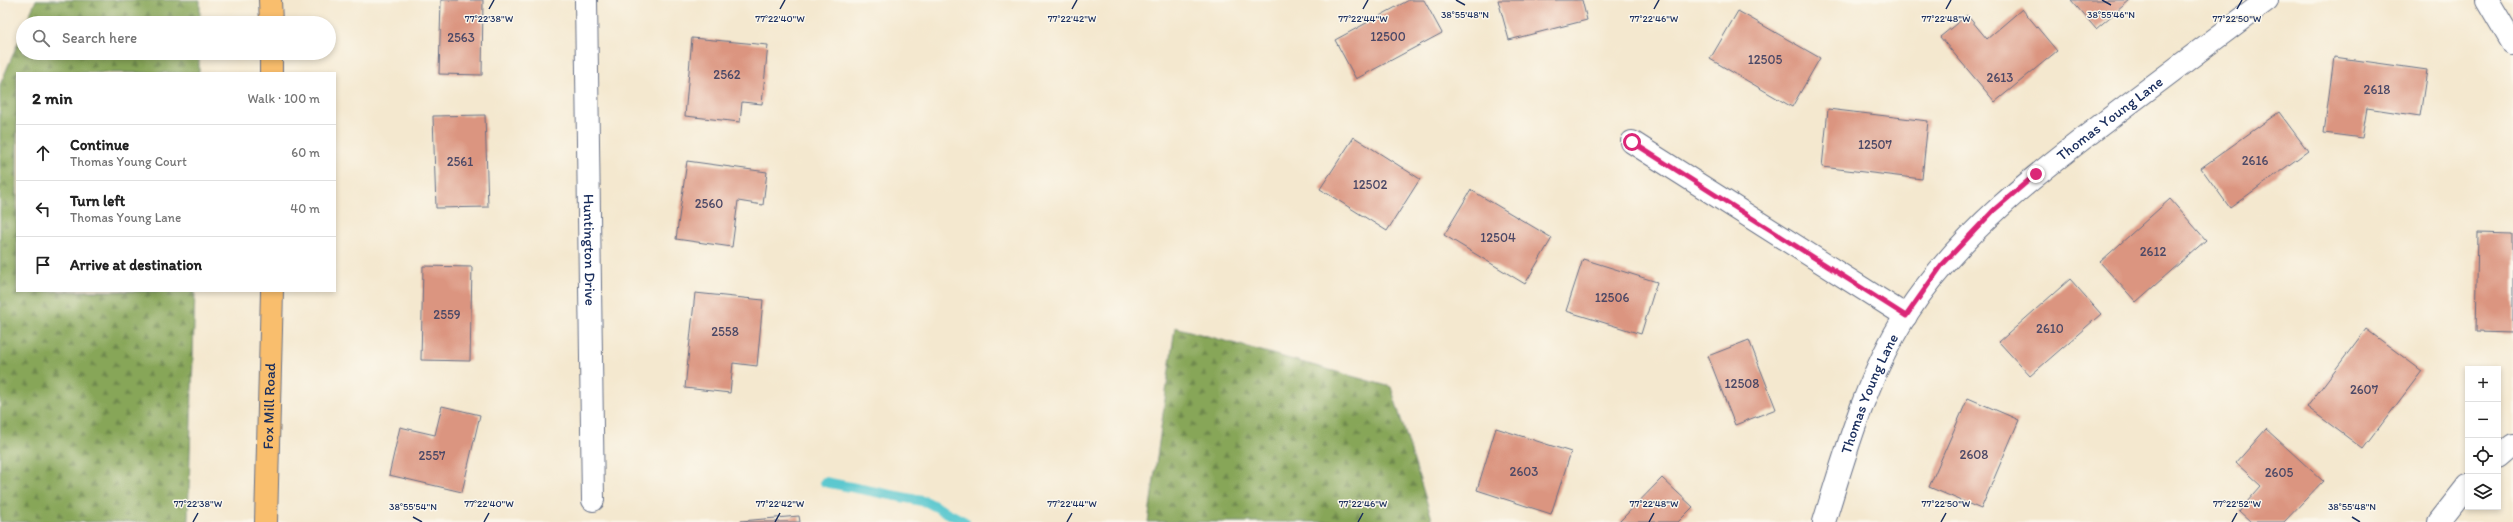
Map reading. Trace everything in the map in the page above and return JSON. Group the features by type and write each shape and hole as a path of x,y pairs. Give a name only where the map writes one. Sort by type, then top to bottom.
{"main road":[{"path":"270,0 270,16"},
{"path":"271,60 271,72"},
{"name":"Fox Mill Road","path":"266,522 272,292"}],"street":[{"name":"Huntington Drive","path":"586,0 593,500"},
{"name":"Thomas Young Lane","path":"1824,522 1856,418 1883,357 1906,316 1942,265 2000,205 2036,174 2267,0"},
{"path":"2487,0 2513,44"},
{"path":"1632,142 1906,316"},
{"path":"2501,455 2513,445"},
{"path":"2439,522 2465,489"}],"green space":[{"path":"36,0 200,0 200,16 29,16"},
{"path":"16,47 16,60 199,60 199,72 16,72 16,292 195,292 188,522 0,522 0,85"},
{"path":"1175,327 1391,387 1433,522 1148,522"}],"building":[{"path":"441,0 483,0 482,75 439,74"},
{"path":"1409,0 1424,0 1442,33 1356,79 1335,40"},
{"path":"1498,0 1582,0 1587,20 1509,40"},
{"path":"2071,0 2130,0 2096,29"},
{"path":"2022,9 2057,51 1995,102 1940,37 1967,15 1987,39"},
{"path":"1738,11 1820,58 1792,107 1710,59"},
{"path":"692,38 768,45 762,104 742,102 740,122 685,116"},
{"path":"2334,57 2427,70 2420,116 2367,108 2362,138 2324,133"},
{"path":"1828,109 1928,121 1922,179 1822,167"},
{"path":"2279,112 2308,151 2230,208 2201,168"},
{"path":"485,115 488,207 436,208 433,116"},
{"path":"1354,137 1420,179 1387,231 1320,189"},
{"path":"687,161 767,172 763,205 738,201 732,247 676,239"},
{"path":"1471,190 1552,238 1525,284 1444,235"},
{"path":"2170,199 2206,240 2136,302 2100,262"},
{"path":"2478,233 2513,234 2513,333 2476,332"},
{"path":"1583,259 1657,282 1641,334 1566,311"},
{"path":"423,266 472,267 470,361 421,360"},
{"path":"2070,279 2101,314 2030,376 1999,342"},
{"path":"695,293 763,300 757,366 733,363 730,393 685,388"},
{"path":"2366,329 2422,371 2363,449 2307,407"},
{"path":"1749,340 1776,409 1735,425 1708,356"},
{"path":"1968,398 2019,420 1981,509 1929,487"},
{"path":"442,406 480,415 462,492 389,475 400,427 435,435"},
{"path":"1496,428 1571,452 1551,514 1477,490"},
{"path":"2266,429 2323,481 2284,522 2251,522 2239,511 2261,486 2236,463"},
{"path":"1662,478 1693,507 1678,522 1619,522"},
{"path":"799,516 800,522 741,522 741,521"}],"waterway":[{"path":"825,482 927,502 965,522"}],"route":[{"path":"1632,142 1906,316 1942,265 1994,210 2036,174"}]}
